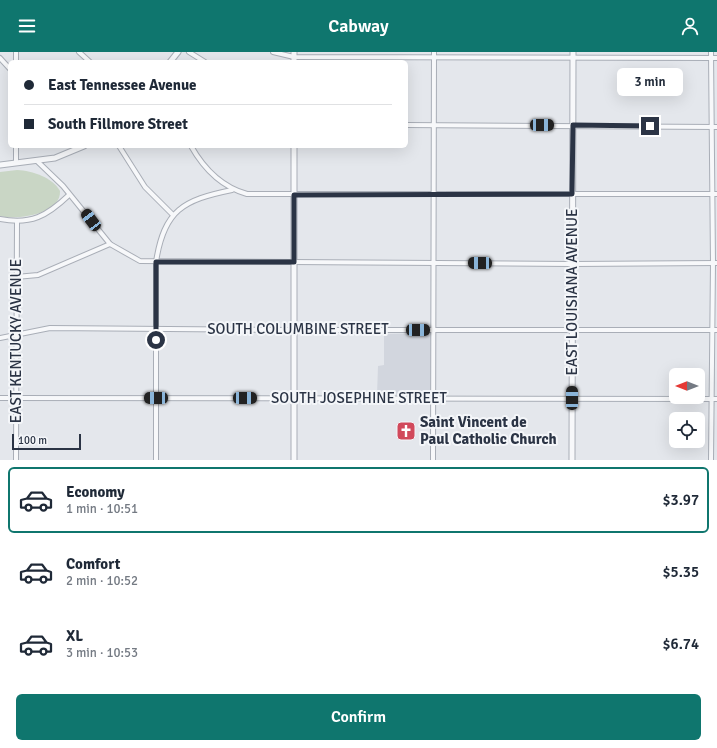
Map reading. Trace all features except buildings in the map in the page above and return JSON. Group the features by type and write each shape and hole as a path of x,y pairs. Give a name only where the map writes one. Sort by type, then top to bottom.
{"street":[{"path":"79,52 88,60"},
{"path":"172,60 178,52"},
{"path":"189,52 202,60"},
{"path":"273,52 294,57 434,54 573,58 717,58"},
{"name":"EAST LOUISIANA AVENUE","path":"572,460 573,52"},
{"path":"711,460 712,330 715,263 712,194 715,127 712,52"},
{"path":"433,460 434,54"},
{"path":"0,58 8,67"},
{"path":"408,125 715,127"},
{"path":"16,148 16,163"},
{"path":"0,165 55,158 79,148"},
{"path":"120,148 145,187 173,215"},
{"path":"192,148 198,159 212,174 232,190 247,194 717,194"},
{"path":"294,148 294,460"},
{"path":"37,161 54,176 110,244 140,261 572,264 715,263"},
{"path":"156,460 156,262 162,235 173,215 190,202 206,196 232,190"},
{"path":"0,219 17,222 32,220 46,214 70,195"},
{"name":"EAST KENTUCKY AVENUE","path":"16,460 17,222"},
{"path":"16,277 38,275 110,244"},
{"name":"SOUTH COLUMBINE STREET","path":"0,338 16,333 50,328 294,330 717,330"},
{"name":"SOUTH JOSEPHINE STREET","path":"0,398 294,397 717,399"}],"shaded area":[{"path":"428,333 431,337 430,394 427,396 377,395 378,366 384,365 384,334"}],"green space":[{"path":"17,170 36,173 47,178 57,186 60,191 58,199 53,206 46,211 26,216 0,216 0,172"}],"place":[{"name":"Saint Vincent de Paul Catholic Church","path":"406,431"}],"route":[{"path":"156,340 156,262 294,262 294,195 572,194 573,125 650,126"}]}
